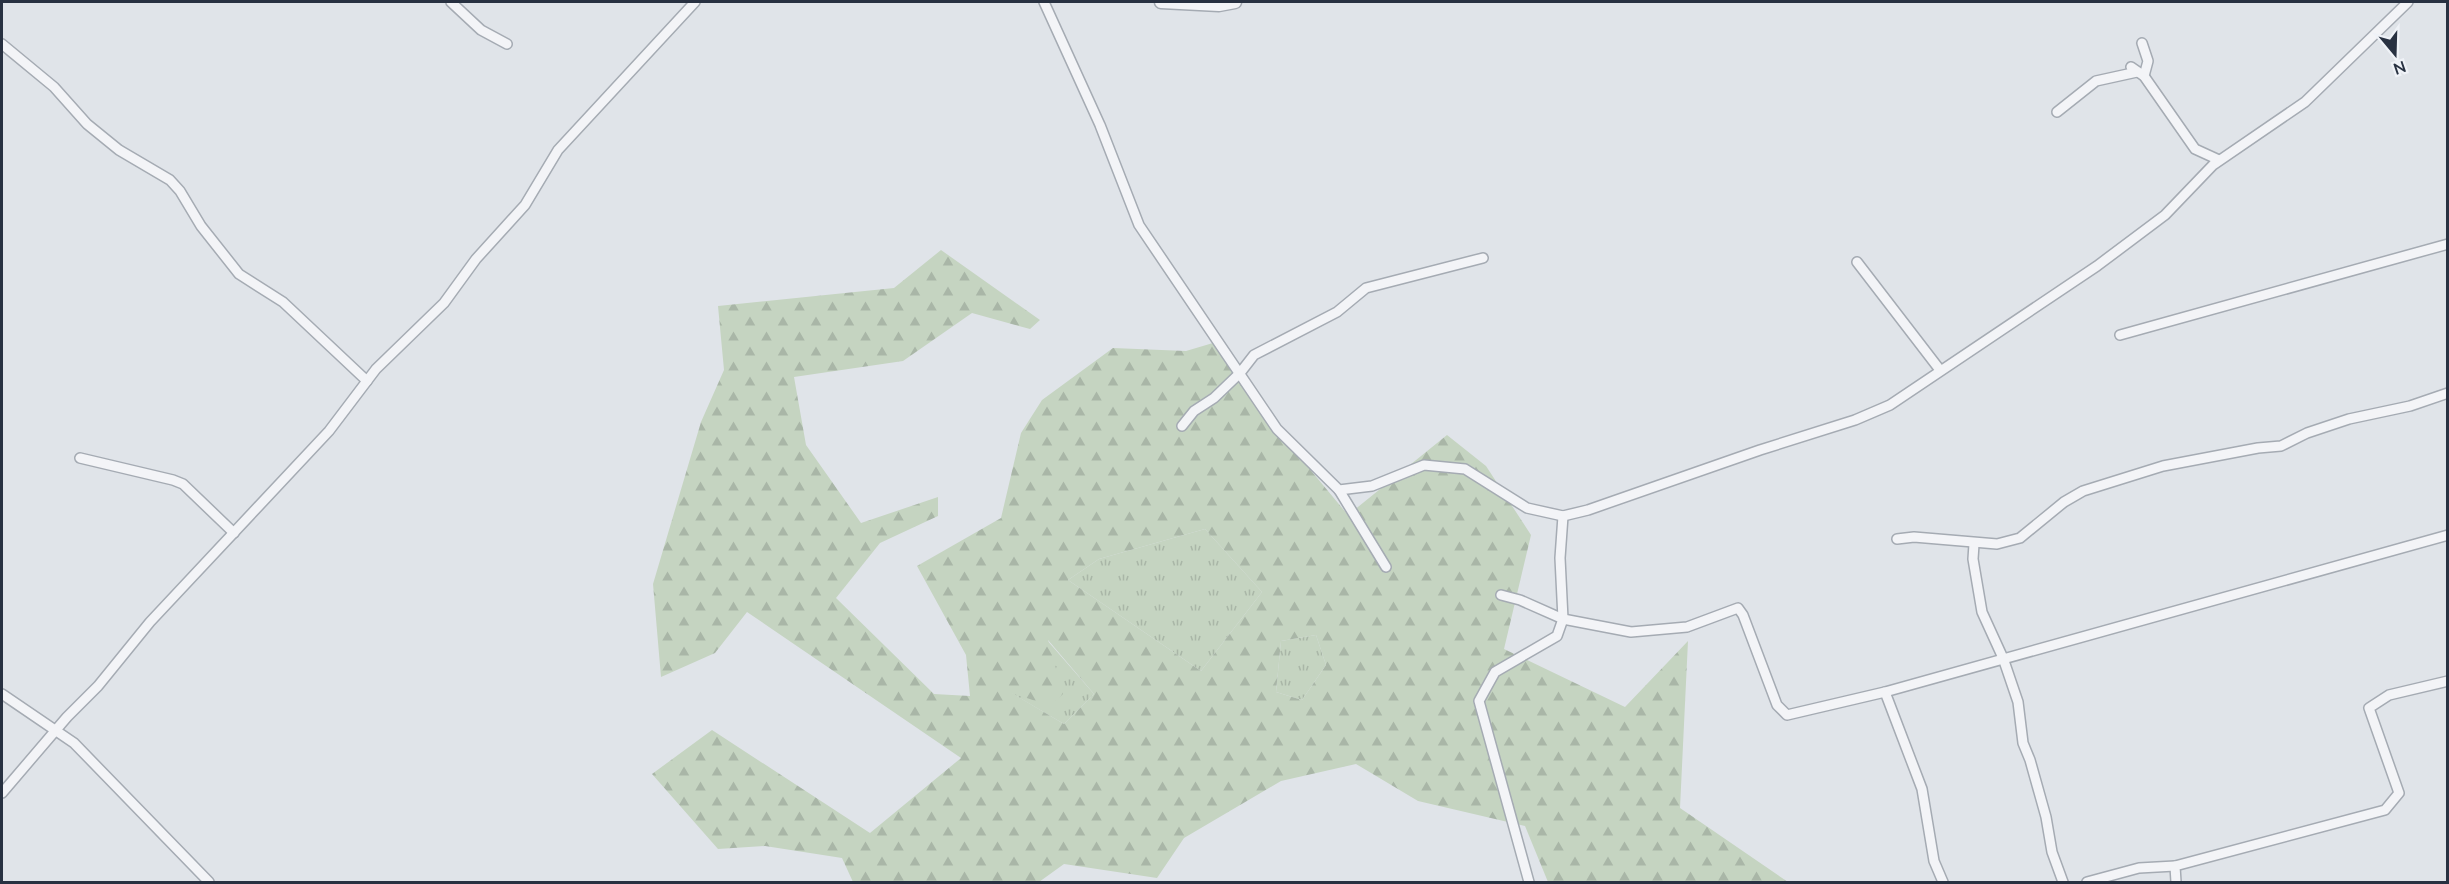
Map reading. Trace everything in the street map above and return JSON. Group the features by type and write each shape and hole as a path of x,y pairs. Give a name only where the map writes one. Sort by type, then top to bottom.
{"street":[{"path":"451,2 481,30 507,44"},
{"path":"2,793 98,686 150,622 329,431 376,369 444,303 476,259 525,205 558,150 695,2"},
{"path":"1044,2 1100,125 1139,225 1277,429 1339,490 1386,567"},
{"path":"1161,2 1219,5 1235,2"},
{"path":"1339,490 1371,486 1424,465 1465,469 1527,508 1563,516 1588,510 1760,450 1855,420 1890,405 2097,266 2165,214 2219,160 2305,102 2408,2"},
{"path":"2,44 54,87 87,124 118,150 170,180 180,191 201,226 239,274 283,302 367,381"},
{"path":"2057,112 2096,81 2137,72 2148,61 2142,44"},
{"path":"2137,72 2195,149 2219,160"},
{"path":"2120,335 2448,244"},
{"path":"1182,426 1194,411 1214,398 1240,373 1254,355 1337,312 1366,288 1484,258"},
{"path":"1857,262 1940,370"},
{"path":"1897,538 1914,537 1974,544 1996,544 2020,538 2064,502 2083,491 2163,466 2258,447 2281,446 2307,433 2349,419 2410,406 2448,393"},
{"path":"80,458 183,484 234,533"},
{"path":"1529,882 1479,701 1495,672 1557,636 1563,619 1560,558 1563,516"},
{"path":"1502,595 1520,600 1563,619 1631,632 1687,627 1738,608 1743,615 1777,705 1787,715 1885,692 2448,535"},
{"path":"1974,544 1973,559 1982,612 2003,658 2018,702 2023,743 2046,818 2052,852 2063,882"},
{"path":"2087,882 2139,868 2175,866 2385,810 2399,794 2369,708 2389,695 2448,681"},
{"path":"1885,692 1922,789 1934,861 1942,882"},
{"path":"2,694 74,743 209,882"},
{"path":"2175,866 2176,882"}],"green space":[{"path":"941,250 1040,320 1030,329 972,313 903,361 794,377 806,445 861,523 938,497 938,516 880,543 836,598 934,694 970,696 966,655 917,566 1001,518 1021,433 1042,400 1113,348 1186,351 1223,340 1293,449 1348,515 1447,435 1486,466 1531,535 1504,649 1625,707 1688,641 1680,808 1788,882 1548,882 1525,826 1418,801 1356,764 1281,781 1184,838 1157,878 1064,864 1039,882 853,882 842,858 765,846 718,849 652,774 712,730 870,833 961,758 747,612 715,653 661,677 653,584 701,422 724,370 718,306 894,288","holes":["1205,529 1262,592 1201,671 1068,580 1099,559","1316,635 1326,665 1302,700 1276,692 1281,641","1048,640 1094,694 1064,724 1012,693 1050,706 1063,694"]},
{"path":"1205,529 1262,592 1201,671 1068,580 1099,559"},
{"path":"1316,635 1326,665 1302,700 1276,692 1281,641"},
{"path":"1046,639 1094,694 1064,724 1008,691"}]}
